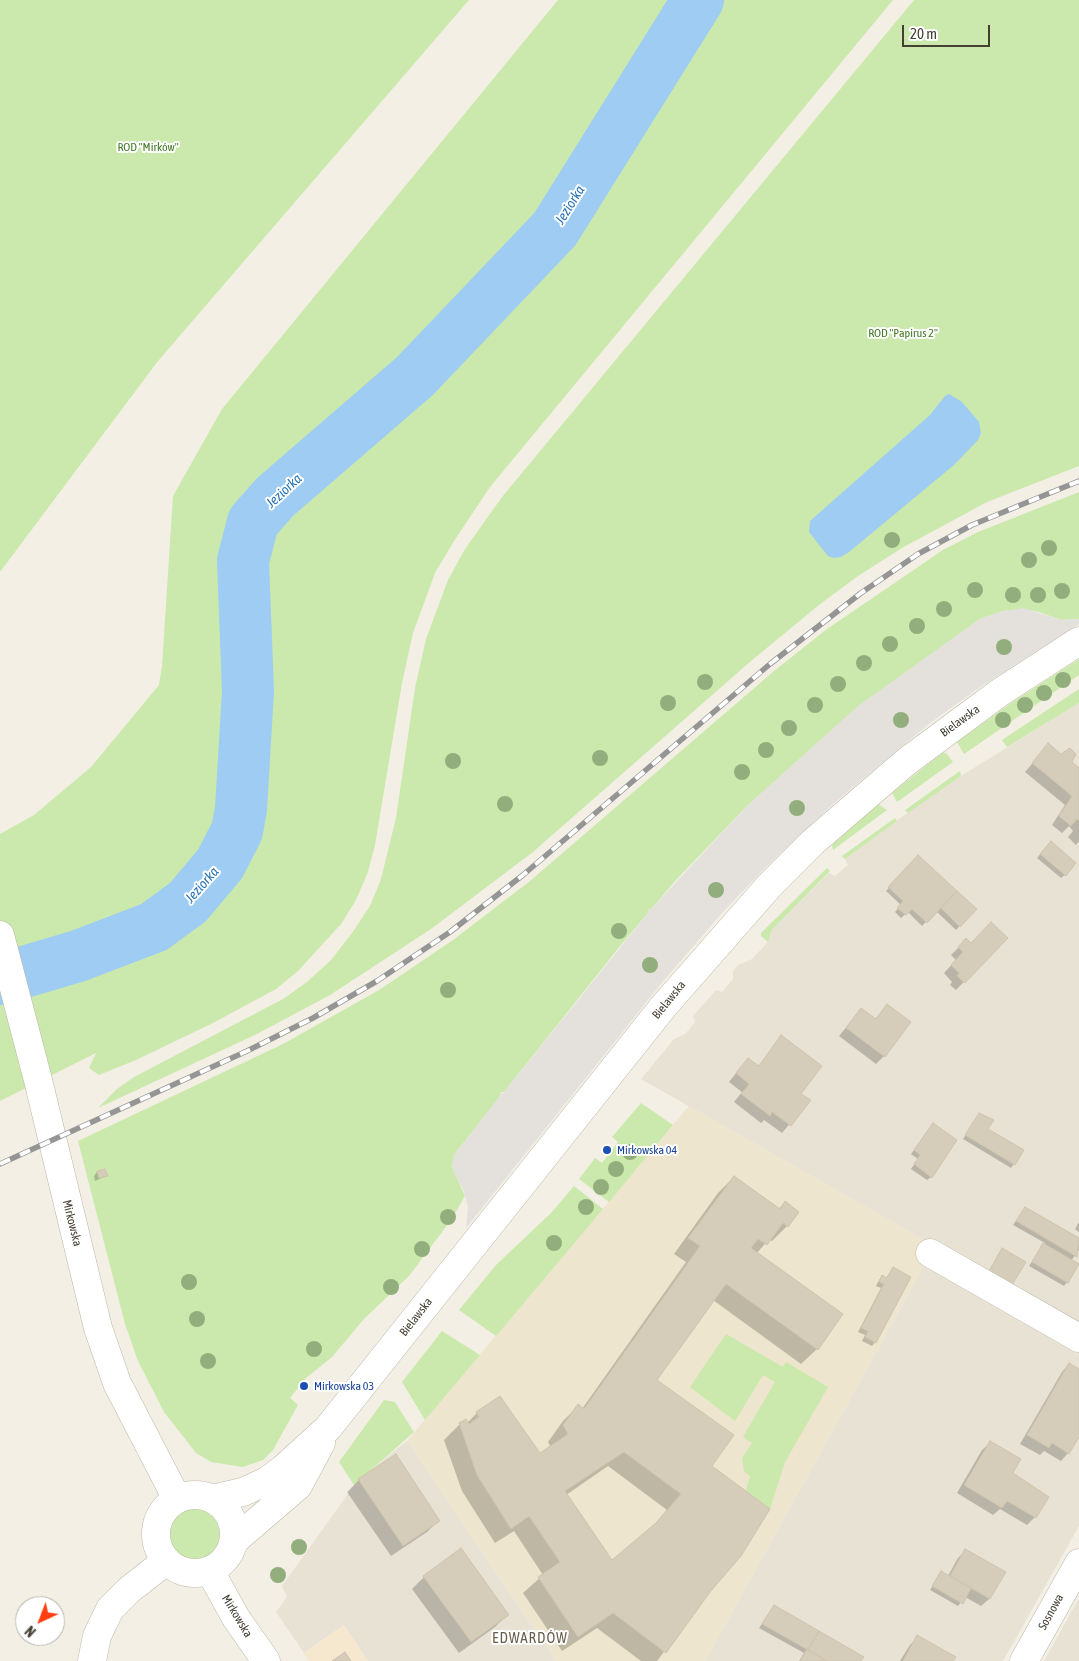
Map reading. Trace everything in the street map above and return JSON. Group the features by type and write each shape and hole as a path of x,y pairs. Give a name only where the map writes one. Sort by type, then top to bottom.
{"street":[{"name":"Bielawska","path":"212,1499 243,1492 267,1481 283,1470 328,1428 663,1007 769,886 820,836 906,762 999,692 1079,642"},
{"name":"Mirkowska","path":"0,935 38,1080 98,1328 117,1383 177,1499"},
{"path":"930,1253 1079,1338"},
{"name":"Bielawska","path":"234,1540 298,1486 313,1461 328,1428"},
{"path":"189,1495 212,1499 222,1506 229,1515 234,1527 234,1540 229,1553 221,1564 210,1571 199,1574 186,1573 166,1561 159,1550 156,1527 164,1511 177,1499 189,1495"},
{"path":"92,1661 97,1636 110,1609 129,1590 166,1561"},
{"name":"Sosnowa","path":"1024,1661 1079,1563"},
{"name":"Mirkowska","path":"210,1571 236,1618 266,1661"}],"shaded area":[{"path":"1024,608 1061,620 1079,619 1079,624 983,685 930,723 834,803 766,867 722,913 664,980 466,1228 468,1206 463,1189 454,1173 452,1165 454,1155 499,1095 504,1092 648,913 648,909 651,909 748,805 858,706 980,619 1003,611"},
{"path":"1079,703 1079,1324 933,1245 641,1079 674,1039 685,1034 695,1022 693,1016 716,990 722,992 733,979 733,971 738,965 752,959 768,942 772,930 829,873 835,876 848,865 845,859 940,789"},
{"path":"689,1106 933,1245 925,1264 705,1661 556,1661 407,1441"},
{"path":"925,1264 1079,1352 1079,1526 1003,1661 705,1661"},
{"path":"407,1441 556,1661 368,1661 344,1625 304,1653 276,1612 287,1597 282,1586 358,1480"},
{"path":"1079,1598 1079,1661 1044,1661"},
{"path":"344,1625 368,1661 309,1661 304,1653"}],"green space":[{"name":"ROD \"Mirków\"","path":"0,0 469,0 158,361 0,572"},
{"path":"558,0 893,0 490,487 454,541 435,573 413,633 402,683 375,845 368,872 356,900 341,924 298,971 276,989 213,1023 136,1060 99,1075 89,1068 96,1053 0,1101 0,834 34,815 91,767 159,685 162,666 173,496 222,409"},
{"name":"ROD \"Papirus 2\"","path":"914,0 1079,0 1079,466 987,502 902,548 858,576 819,605 751,661 533,852 431,929 330,995 257,1034 98,1108 117,1089 134,1077 283,999 307,982 331,960 352,933 370,906 381,879 396,818 415,688 426,639 448,580 465,549 502,497"},
{"path":"1079,492 1079,619 1061,620 1039,612 1023,609 1003,611 980,619 859,706 748,805 675,881 620,946 504,1092 501,1092 500,1097 457,1151 452,1165 465,1196 451,1220 409,1276 364,1319 332,1357 306,1378 290,1398 298,1405 273,1450 263,1460 243,1467 211,1462 196,1453 164,1412 138,1361 125,1324 78,1141 283,1044 379,990 453,940 530,881 774,671 827,629 943,550 978,532"},
{"path":"1079,659 1079,675 964,754 957,742 1014,701"},
{"path":"1079,689 1079,703 1007,747 1002,740"},
{"path":"943,752 953,762 897,802 892,793"},
{"path":"960,771 961,776 908,813 905,810"},
{"path":"878,804 887,810 833,850 832,845"},
{"path":"895,818 897,821 845,859 842,856"},
{"path":"827,868 830,871 772,930 768,942 761,936 761,933"},
{"path":"641,1103 673,1125 609,1202 579,1179 595,1158 602,1163 618,1142 612,1137"},
{"path":"574,1186 603,1209 496,1336 459,1310 496,1265 552,1212"},
{"path":"442,1331 480,1355 425,1420 402,1382"},
{"path":"726,1334 783,1367 786,1362 828,1387 785,1462 770,1509 746,1491 750,1476 744,1471 742,1458 752,1443 743,1437 775,1382 763,1375 735,1421 690,1387"},
{"path":"384,1400 395,1402 414,1432 354,1485 339,1462"},
{"path":"189,1509 199,1509 208,1513 216,1521 220,1535 216,1549 208,1557 199,1561 189,1561 180,1557 172,1549 168,1540 168,1530 172,1521 180,1513"}],"water":[{"path":"949,394 962,402 979,422 981,433 978,440 954,465 849,552 841,557 834,558 828,556 809,532 810,521 930,415 945,396"}],"building":[{"path":"1048,743 1061,754 1070,748 1076,754 1072,762 1079,768 1079,821 1077,819 1071,826 1059,816 1072,796 1032,763"},
{"path":"1051,841 1076,863 1066,876 1040,854"},
{"path":"918,855 957,891 927,923 912,909 906,915 897,908 903,901 888,887"},
{"path":"957,891 977,909 960,927 941,908"},
{"path":"991,922 1008,938 965,983 957,976 959,973 951,965 963,952 958,947 966,938 971,943"},
{"path":"887,1004 911,1022 885,1057 846,1028 861,1008 876,1019"},
{"path":"781,1035 822,1066 801,1094 811,1100 791,1126 772,1112 770,1116 741,1094 749,1084 736,1073 748,1058 759,1066"},
{"path":"979,1113 994,1120 988,1129 1024,1150 1015,1165 965,1135"},
{"path":"933,1123 957,1140 932,1178 914,1164 920,1155 914,1150"},
{"path":"105,1169 108,1176 99,1178 97,1171"},
{"path":"734,1176 780,1209 785,1201 799,1212 788,1227 783,1223 767,1245 758,1239 751,1248 843,1314 818,1350 726,1284 657,1380 734,1435 712,1466 770,1509 741,1556 710,1592 666,1653 613,1613 578,1637 538,1577 560,1562 529,1516 511,1529 477,1475 459,1423 466,1419 469,1424 479,1417 476,1412 500,1396 540,1453 568,1434 563,1425 578,1404 584,1409 700,1246 688,1238","holes":["624,1452 681,1494 656,1523 612,1560 565,1491"]},
{"path":"1025,1207 1079,1238 1077,1257 1016,1221"},
{"path":"1043,1243 1079,1264 1068,1283 1032,1262"},
{"path":"1002,1248 1026,1262 1012,1285 989,1271"},
{"path":"893,1267 911,1277 876,1343 865,1337 868,1331 861,1328 884,1284 879,1282 882,1275 887,1278"},
{"path":"1069,1363 1079,1369 1079,1437 1069,1454 1052,1443 1049,1448 1027,1435"},
{"path":"990,1441 1021,1459 1013,1473 1049,1497 1036,1518 1007,1501 1002,1508 964,1485"},
{"path":"396,1454 440,1521 403,1546 358,1479"},
{"path":"461,1548 509,1615 471,1642 423,1576"},
{"path":"965,1549 1006,1572 990,1599 950,1576"},
{"path":"941,1571 971,1588 963,1604 932,1586"},
{"path":"774,1605 819,1631 808,1650 762,1624"},
{"path":"819,1631 864,1657 861,1661 827,1661 808,1650"},
{"path":"917,1635 956,1657 953,1661 903,1661"},
{"path":"808,1650 827,1661 800,1661"},
{"path":"345,1652 351,1661 332,1661"}],"waterway":[{"name":"Jeziorka","path":"0,979 78,956 154,927 188,902 220,864 237,831 241,809 248,691 243,561 253,522 275,497 415,376 555,229 698,0"}],"railway":[{"path":"0,1164 247,1051 313,1018 377,981 450,932 523,875 770,664 861,593 918,554 972,525 1079,481"}],"place":[{"name":"Mirkowska 04","path":"607,1150"},
{"name":"Mirkowska 03","path":"304,1386"}],"district":[{"name":"EDWARDÓW","path":"530,1638"}]}
